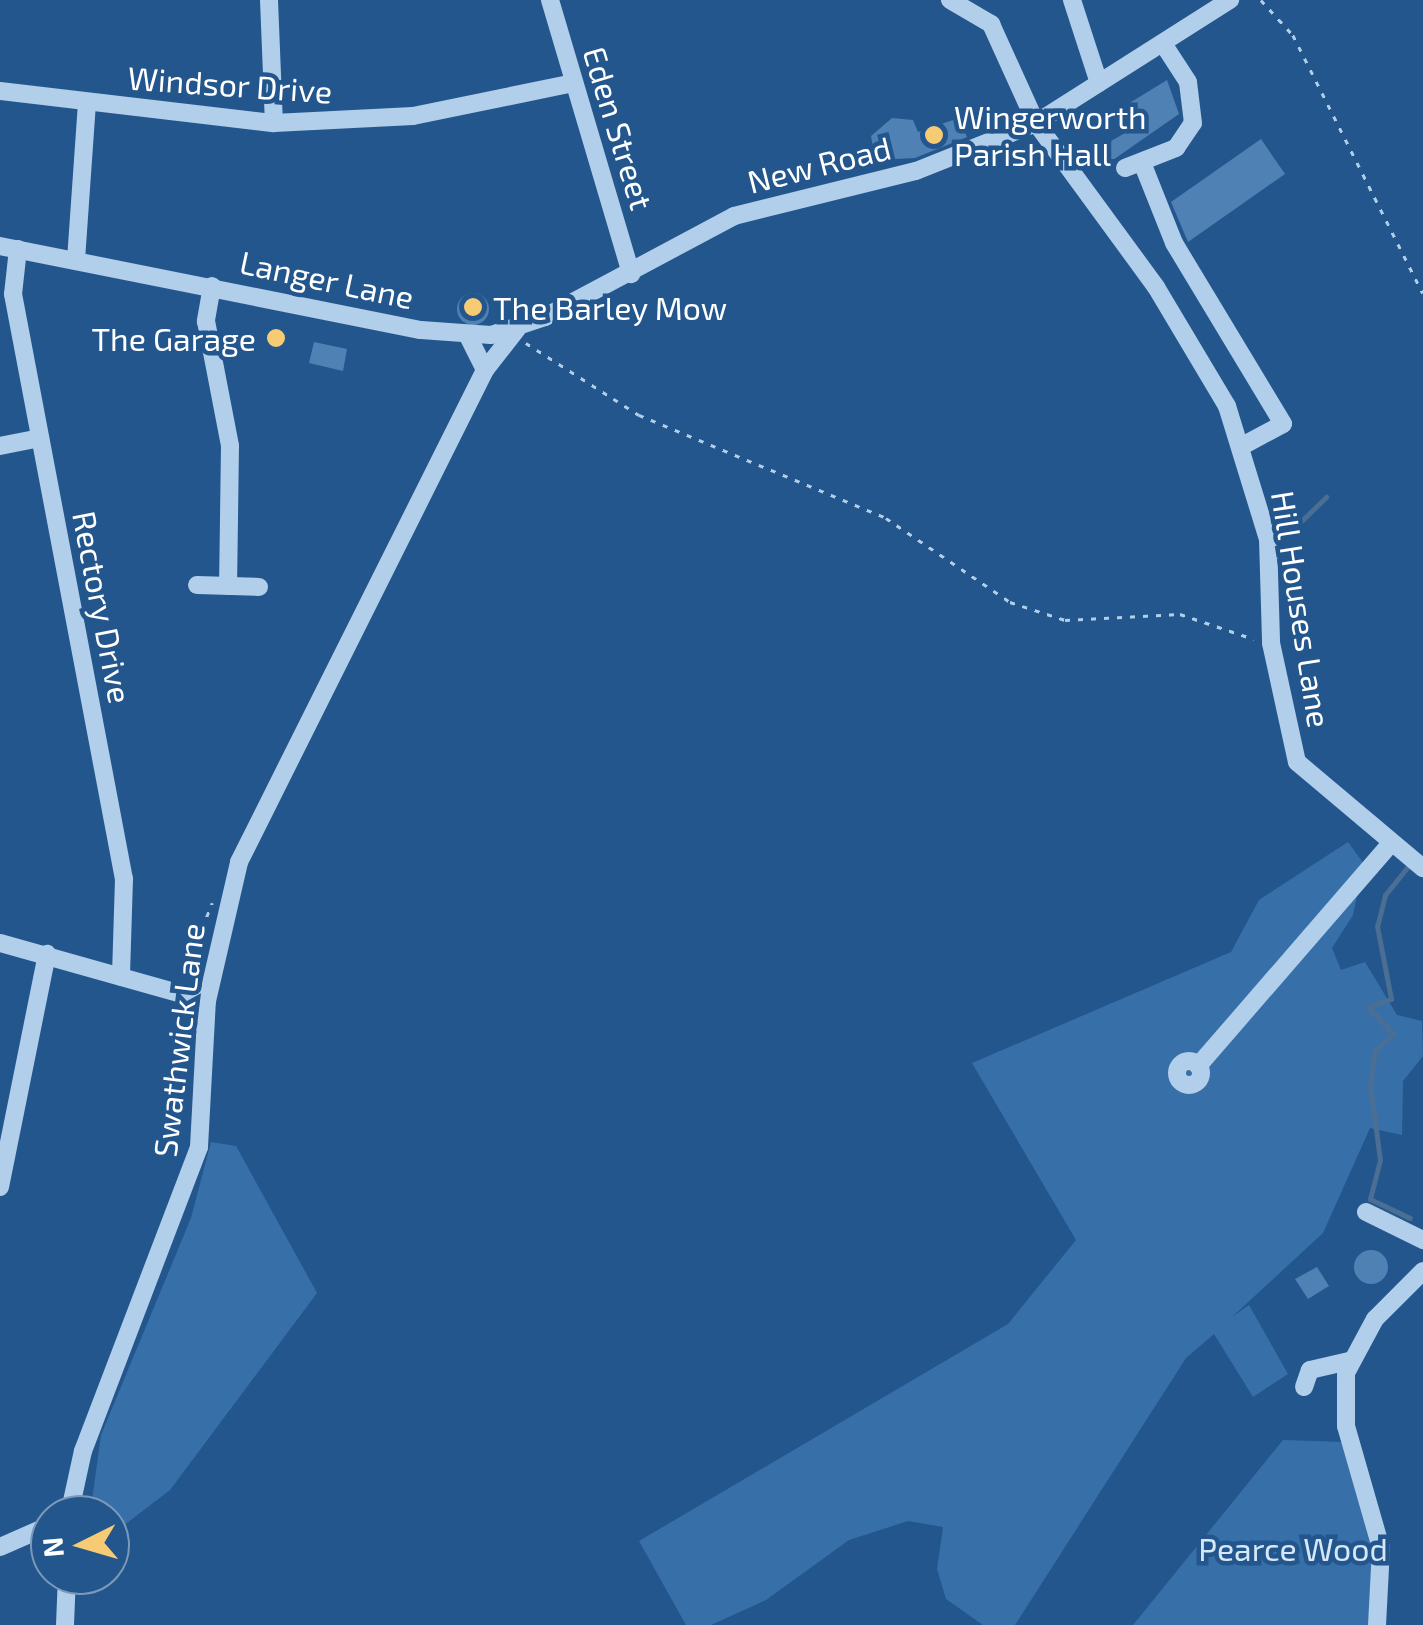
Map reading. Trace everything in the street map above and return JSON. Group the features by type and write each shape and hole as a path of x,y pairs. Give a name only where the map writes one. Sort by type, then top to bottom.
{"street":[{"path":"269,0 274,123"},
{"name":"Eden Street","path":"550,0 632,274"},
{"name":"Hill Houses Lane","path":"950,0 991,24 1036,123 1156,287 1242,446 1268,539 1271,643 1297,762 1423,868"},
{"path":"1072,0 1099,83"},
{"name":"New Road","path":"632,274 734,216 916,172 1036,123 1230,0"},
{"path":"1164,45 1188,82 1193,123 1176,148 1134,166 1174,243 1283,424 1242,446"},
{"name":"Windsor Drive","path":"0,91 274,123 413,116 574,83"},
{"path":"76,260 87,104"},
{"name":"Langer Lane","path":"9,248 467,334 517,329 632,274"},
{"name":"Rectory Drive","path":"9,248 7,294 40,438 124,880 122,977"},
{"path":"212,286 206,321 230,446 228,586"},
{"name":"Swathwick Lane","path":"74,1495 83,1451 199,1148 207,1001 239,862 485,370 517,329"},
{"path":"467,334 485,370"},
{"path":"0,446 40,438"},
{"path":"197,584 259,587"},
{"path":"1198,1066 1392,842"},
{"path":"0,943 207,1001"},
{"path":"0,1186 21,1110 47,954"},
{"path":"0,1110 21,1110"},
{"path":"1366,1212 1423,1240"},
{"path":"1376,1625 1382,1548 1346,1426 1349,1361 1423,1271"},
{"path":"1304,1387 1310,1370 1349,1361"},
{"path":"0,1547 30,1534"},
{"path":"65,1625 67,1595"}],"path":[{"path":"1260,0 1292,35 1423,293"},
{"path":"517,329 550,364 640,415 896,524 899,534 1010,602 1065,620 1180,614 1271,643"}],"green space":[{"path":"1348,842 1364,864 1353,915 1332,948 1341,970 1365,962 1397,1015 1422,1021 1423,1056 1403,1081 1402,1135 1370,1128 1323,1233 1232,1317 1249,1305 1288,1374 1253,1397 1214,1334 1186,1358 1015,1625 983,1625 946,1599 937,1569 943,1527 908,1521 849,1540 766,1600 711,1625 686,1625 639,1541 1008,1324 1076,1240 972,1063 1231,952 1259,900"},
{"path":"211,1142 236,1146 317,1293 170,1490 130,1521 130,1495 93,1495 101,1435 191,1218"},
{"name":"Pearce Wood","path":"1283,1440 1343,1442 1375,1558 1368,1625 1133,1625"}],"building":[{"path":"1167,80 1179,114 1110,162 1101,147 1135,127 1123,107"},
{"path":"892,118 913,120 918,132 959,118 967,137 915,158 875,160 871,136"},
{"path":"1261,139 1285,174 1188,242 1171,202"},
{"name":"The Barley Mow","path":"473,293 484,298 489,309 484,320 473,325 462,320 457,309 462,298"},
{"path":"314,342 347,349 343,371 309,363"},
{"path":"1371,1250 1383,1255 1388,1267 1383,1279 1371,1284 1359,1279 1354,1267 1359,1255"},
{"path":"1317,1267 1329,1286 1308,1299 1295,1279"}],"waterway":[{"path":"1289,533 1326,497"},
{"path":"1410,864 1385,895 1377,926 1391,999 1368,1007 1393,1034 1375,1050 1370,1085 1380,1160 1370,1199 1410,1218"}],"place":[{"name":"Wingerworth Parish Hall","path":"934,135"},
{"name":"The Barley Mow","path":"473,307"},
{"name":"The Garage","path":"276,338"}]}
